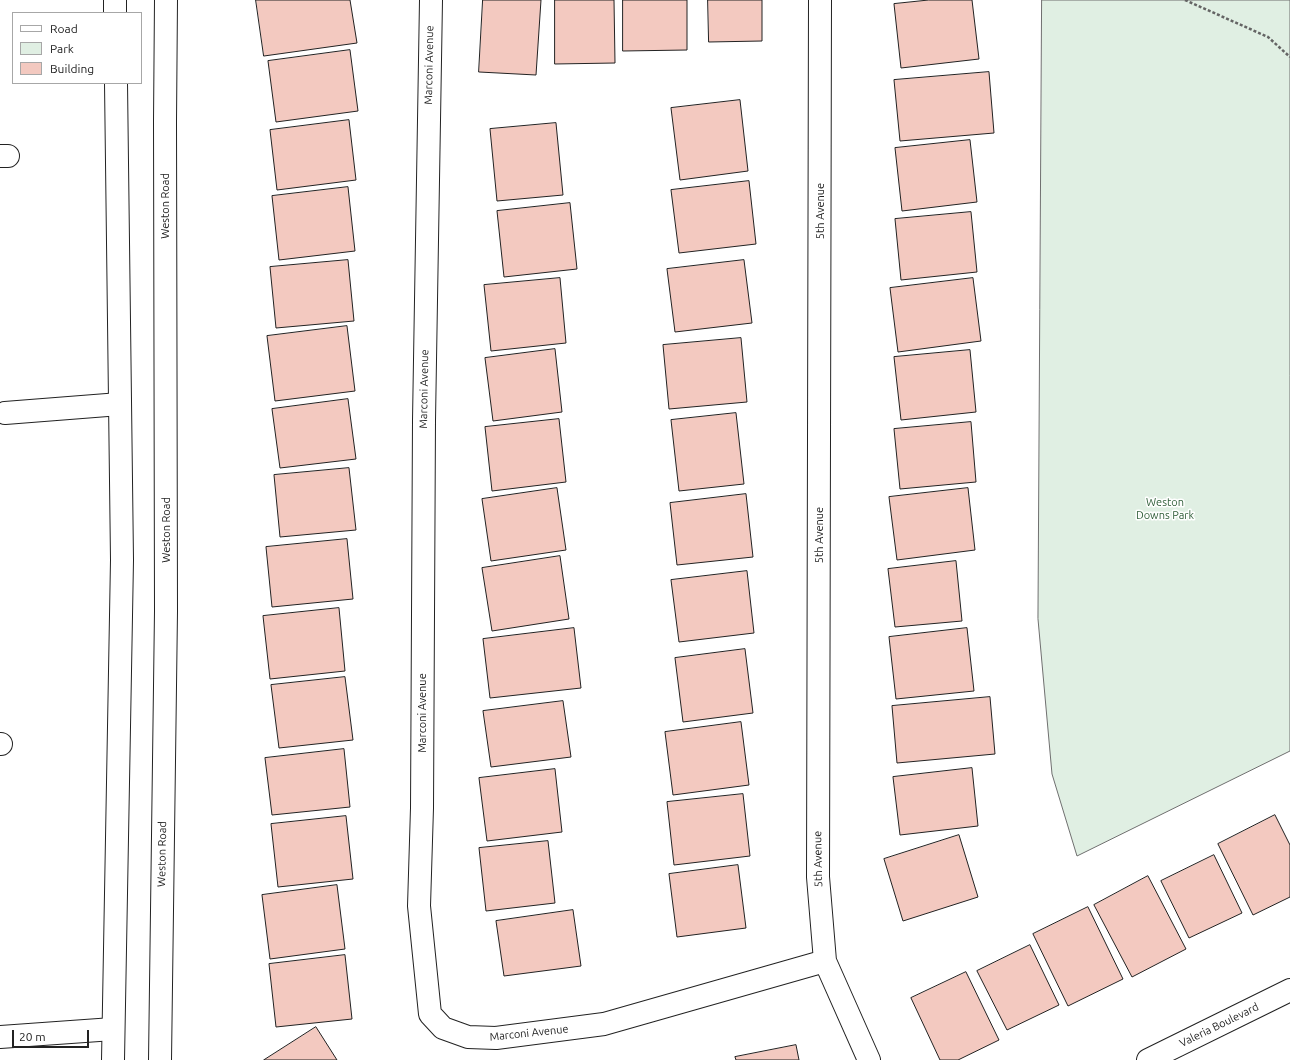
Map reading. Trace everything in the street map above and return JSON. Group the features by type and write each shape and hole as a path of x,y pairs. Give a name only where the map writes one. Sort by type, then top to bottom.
{"street":[{"path":"115,0 115,12"},
{"name":"Weston Road","path":"160,1060 166,611 166,0"},
{"name":"Marconi Avenue","path":"431,0 424,420 422,808 419,906 430,1014 443,1028 468,1037 496,1038 604,1024 825,961"},
{"name":"5th Avenue","path":"820,0 818,877 825,961 869,1060"},
{"path":"113,1060 122,560 116,84"},
{"path":"5,413 120,404"},
{"name":"Valeria Boulevard","path":"1148,1060 1290,990"},
{"path":"0,1036 113,1029"}],"path":[{"path":"1185,0 1268,38 1290,58"}],"green space":[{"name":"Weston Downs Park","path":"1042,0 1290,0 1290,751 1077,856 1052,774 1038,619"}],"building":[{"path":"256,0 350,0 357,43 264,56"},
{"path":"483,0 541,0 536,75 479,72"},
{"path":"555,0 614,0 615,63 555,64"},
{"path":"623,0 687,0 687,50 623,51"},
{"path":"708,0 762,0 762,41 709,42"},
{"path":"929,0 972,0 979,59 901,68 894,4"},
{"path":"350,50 358,111 276,122 268,61"},
{"path":"989,72 994,133 900,141 894,80"},
{"path":"740,100 748,171 680,180 671,108"},
{"path":"349,120 356,180 277,190 270,130"},
{"path":"556,123 563,195 497,201 490,129"},
{"path":"970,140 977,202 902,211 895,148"},
{"path":"749,181 756,244 679,253 671,190"},
{"path":"348,187 355,251 279,260 272,196"},
{"path":"570,203 577,269 504,277 497,211"},
{"path":"971,212 977,272 901,280 895,219"},
{"path":"348,260 354,321 276,328 270,267"},
{"path":"744,260 752,323 675,332 667,269"},
{"path":"560,278 566,343 491,351 484,285"},
{"path":"973,278 981,341 898,352 890,288"},
{"path":"347,326 355,391 275,401 267,336"},
{"path":"741,338 747,402 669,409 663,345"},
{"path":"555,349 562,412 493,421 485,358"},
{"path":"970,350 976,412 901,420 894,357"},
{"path":"348,399 356,459 280,468 272,409"},
{"path":"736,413 744,484 679,491 671,420"},
{"path":"559,419 566,482 492,491 485,427"},
{"path":"971,422 976,482 900,489 894,429"},
{"path":"349,468 356,530 280,537 274,475"},
{"path":"557,488 566,550 491,561 482,499"},
{"path":"968,488 975,550 897,560 889,497"},
{"path":"746,494 753,557 677,565 670,503"},
{"path":"347,539 353,599 272,607 266,547"},
{"path":"560,556 569,619 492,631 482,568"},
{"path":"956,561 962,621 895,627 888,569"},
{"path":"747,571 754,633 679,642 671,580"},
{"path":"339,608 345,671 270,679 263,616"},
{"path":"574,628 581,688 490,698 483,639"},
{"path":"967,628 974,691 896,699 889,637"},
{"path":"745,649 753,713 683,722 675,658"},
{"path":"345,677 353,740 279,748 271,685"},
{"path":"990,697 995,754 897,763 892,706"},
{"path":"563,701 571,757 491,767 483,711"},
{"path":"741,722 749,785 673,795 665,732"},
{"path":"344,749 350,807 272,815 265,758"},
{"path":"972,768 978,826 900,835 893,777"},
{"path":"555,769 562,832 487,841 479,778"},
{"path":"743,794 750,856 674,865 667,802"},
{"path":"1275,815 1290,845 1290,897 1253,915 1218,844"},
{"path":"346,816 353,879 278,887 271,824"},
{"path":"959,835 978,897 903,921 884,859"},
{"path":"548,841 555,903 486,911 479,848"},
{"path":"1214,855 1242,913 1189,938 1161,881"},
{"path":"738,865 746,928 677,937 669,874"},
{"path":"1148,876 1186,949 1132,977 1094,905"},
{"path":"337,885 345,949 270,959 262,895"},
{"path":"1088,907 1123,979 1068,1006 1033,934"},
{"path":"573,910 581,966 504,976 496,921"},
{"path":"1030,945 1059,1005 1007,1030 977,971"},
{"path":"345,955 352,1019 276,1027 269,964"},
{"path":"966,972 999,1040 958,1060 940,1060 911,998"},
{"path":"316,1027 337,1060 264,1060"},
{"path":"796,1045 799,1060 736,1060 735,1057"}]}
